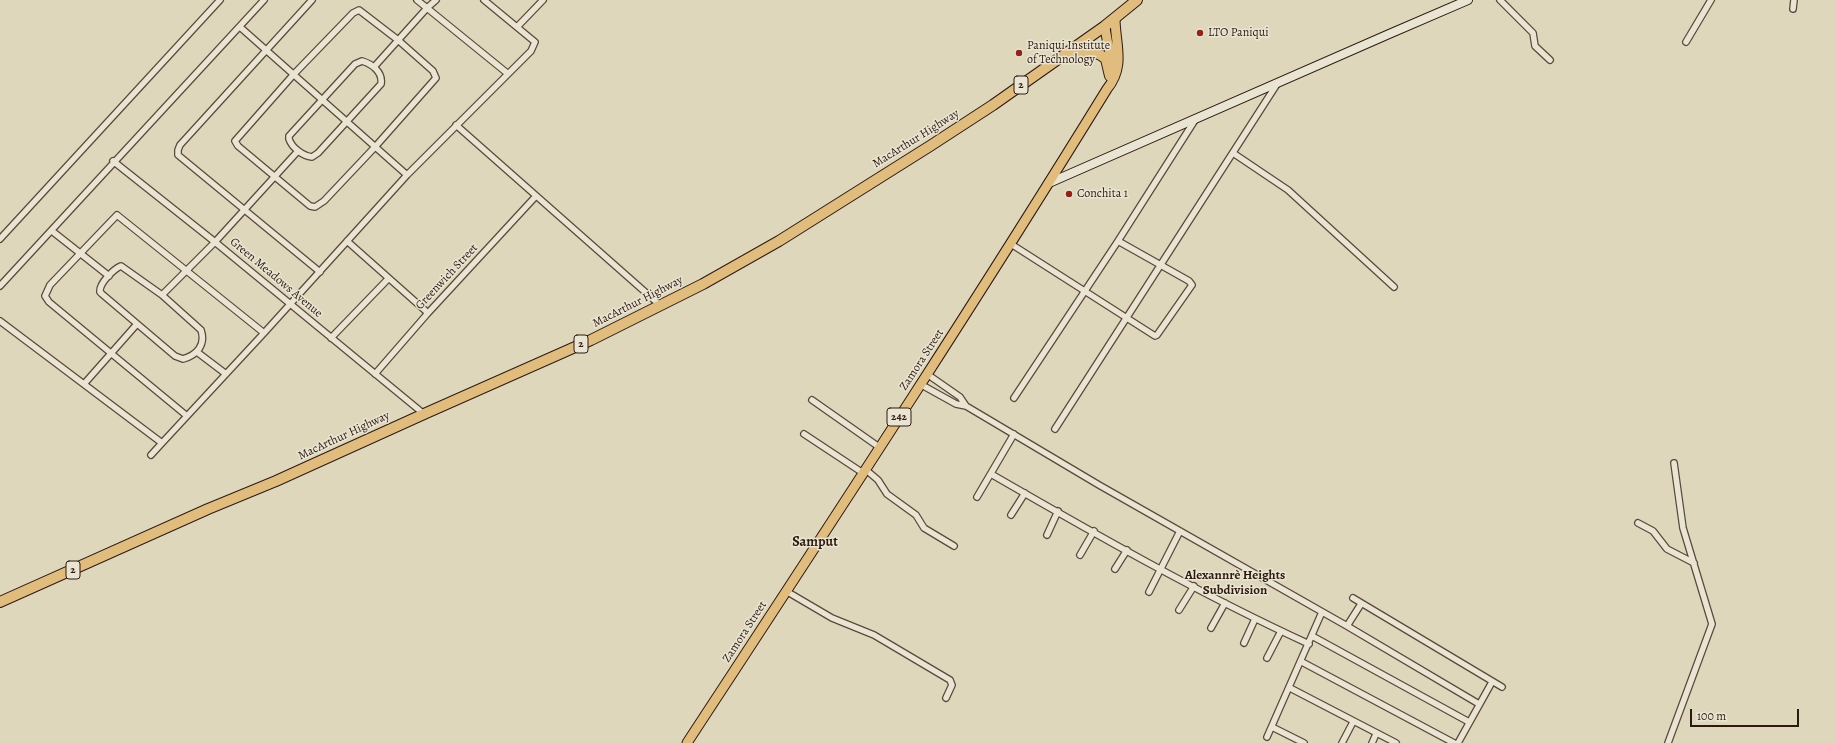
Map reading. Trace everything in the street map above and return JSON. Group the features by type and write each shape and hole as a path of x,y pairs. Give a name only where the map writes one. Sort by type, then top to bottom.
{"highway":[{"name":"MacArthur Highway","path":"0,602 208,509 276,482 591,340 661,306 779,241 930,146 1105,26 1137,0"},
{"path":"1049,65 1080,52 1092,51 1106,59 1113,75"}],"main road":[{"name":"Zamora Street","path":"688,743 1011,244 1107,89 1113,75 1118,52 1115,18"},
{"name":"Zamora Street","path":"1105,26 1105,38 1112,60 1113,75"}],"street":[{"path":"0,239 220,0"},
{"path":"0,286 52,231 113,161 264,0"},
{"path":"312,0 180,145 178,155 320,272"},
{"path":"417,0 507,73"},
{"path":"374,67 436,0"},
{"path":"150,455 408,175 535,45 535,42 484,0"},
{"path":"517,27 543,0"},
{"path":"1049,183 1468,0"},
{"path":"1500,0 1532,33 1535,46 1550,60"},
{"path":"1686,42 1711,0"},
{"path":"1793,9 1794,0"},
{"path":"356,10 359,10 398,40 433,71 436,78 375,147 324,201 315,207 307,204 274,178 238,146 235,141 294,74 356,10"},
{"path":"240,26 408,175"},
{"path":"357,62 366,62 374,67 380,75 381,84 347,122 314,156 308,157 298,151 290,142 289,136 357,62"},
{"path":"1055,429 1277,84"},
{"path":"1014,398 1118,241 1195,120"},
{"path":"456,125 661,306"},
{"path":"162,296 215,242 298,151"},
{"path":"1233,152 1288,190 1394,287"},
{"name":"Green Meadows Avenue","path":"113,161 215,242 424,414"},
{"name":"Greenwich Street","path":"375,374 536,196"},
{"path":"187,416 112,352 49,302 45,296 50,285 117,215 264,333"},
{"path":"52,231 109,276"},
{"path":"347,241 428,314"},
{"path":"1011,244 1155,336 1192,288 1192,285 1189,281 1161,264 1118,241"},
{"path":"121,266 162,296 201,330 204,337 202,345 197,352 183,359 175,356 100,292 101,286 109,276 121,266"},
{"path":"331,338 388,279"},
{"path":"0,320 162,443"},
{"path":"84,384 137,324"},
{"path":"197,352 226,374"},
{"path":"927,374 960,397 966,406"},
{"path":"933,392 939,382"},
{"path":"920,384 956,404 966,406 1099,485 1347,626 1479,704"},
{"path":"812,400 879,448"},
{"path":"804,434 878,480 887,494 916,515 924,528 954,546"},
{"path":"977,497 1014,434"},
{"path":"1668,743 1712,624 1681,517 1674,463"},
{"path":"991,474 1225,603 1255,619 1309,644"},
{"path":"1011,515 1025,493"},
{"path":"1047,535 1058,512"},
{"path":"1638,523 1653,531 1667,549 1694,563"},
{"path":"1080,555 1094,531"},
{"path":"1149,592 1180,531"},
{"path":"1115,569 1127,550"},
{"path":"1179,610 1194,586"},
{"path":"786,591 832,618 874,635 950,680 952,685 946,698"},
{"path":"1353,598 1502,687"},
{"path":"1211,628 1225,603"},
{"path":"1347,626 1361,604"},
{"path":"1267,737 1302,662 1322,612"},
{"path":"1244,643 1255,619"},
{"path":"1268,658 1281,631"},
{"path":"1312,636 1469,722"},
{"path":"1302,662 1454,743"},
{"path":"1458,743 1492,682"},
{"path":"1290,688 1376,734 1396,743"},
{"path":"1342,743 1353,722"},
{"path":"1272,728 1304,743"},
{"path":"1372,743 1376,734"}],"place":[{"name":"LTO Paniqui","path":"1200,33"},
{"name":"Paniqui Institute of Technology","path":"1019,53"},
{"name":"Conchita 1","path":"1069,194"}],"district":[{"name":"Samput","path":"815,543"},
{"name":"Alexannrè Heights Subdivision","path":"1235,584"}]}
